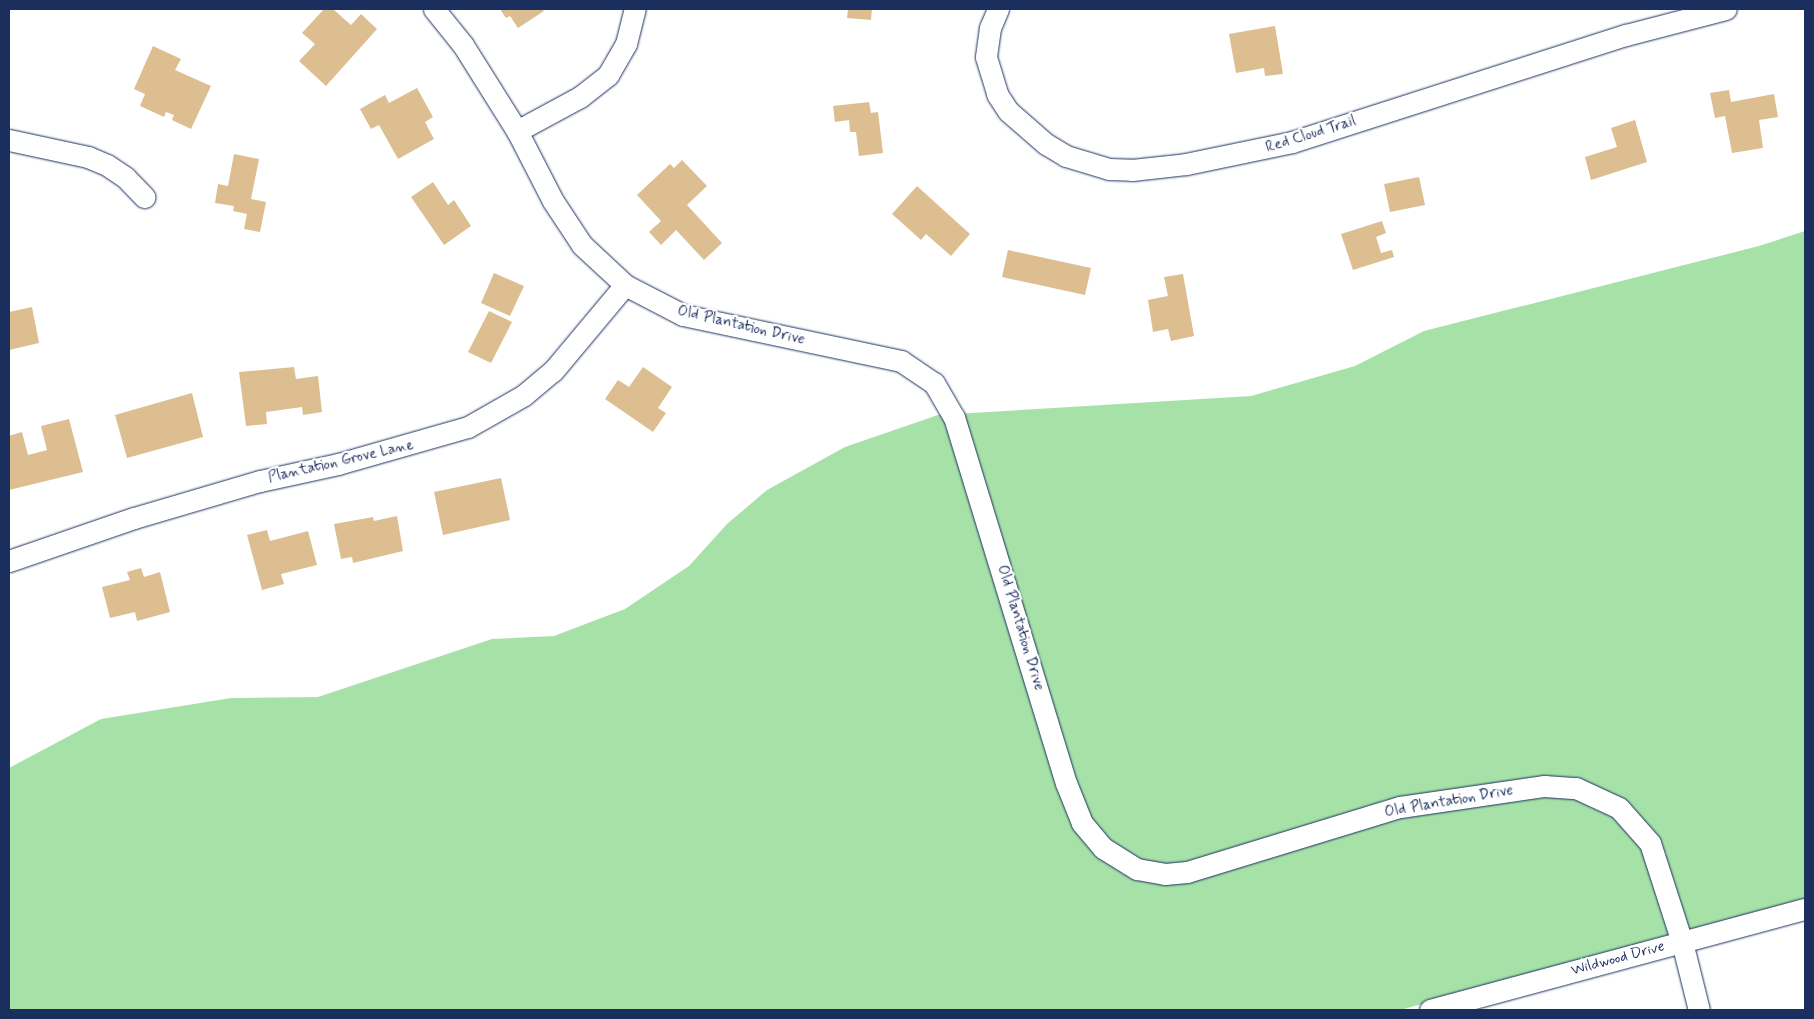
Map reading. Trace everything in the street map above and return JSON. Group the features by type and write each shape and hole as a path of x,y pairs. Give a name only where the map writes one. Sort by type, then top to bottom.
{"street":[{"name":"Old Plantation Drive","path":"434,9 463,45 517,131 553,201 582,245 625,285 683,315 901,361 934,383 954,417 1066,783 1090,834 1119,860 1151,873 1187,872 1400,807 1560,786 1605,799 1641,830 1656,858 1682,942 1700,1010"},
{"path":"517,131 580,97 608,75 626,44 635,9"},
{"name":"Red Cloud Trail","path":"998,9 990,28 986,57 998,94 1008,111 1046,144 1066,156 1109,169 1132,170 1204,161 1292,142 1626,35 1726,9"},
{"path":"9,140 88,157 107,165 125,177 144,197"},
{"name":"Plantation Grove Lane","path":"9,561 134,518 260,481 338,464 468,427 524,395 553,371 625,285"},
{"name":"Wildwood Drive","path":"1430,1010 1805,909"}],"green space":[{"path":"1805,231 1805,900 1400,1010 9,1010 9,768 101,719 231,698 318,697 492,639 554,636 625,609 689,566 727,524 767,490 845,447 938,415 1251,396 1355,366 1424,331 1759,246"}],"building":[{"path":"324,9 333,9 351,25 361,14 377,29 326,86 299,61 315,44 302,33"},
{"path":"500,9 542,9 544,11 518,28 510,16 506,18"},
{"path":"848,9 872,9 871,20 847,18"},
{"path":"1275,26 1283,74 1265,76 1264,68 1236,73 1229,34"},
{"path":"153,46 181,59 175,70 211,86 191,129 172,120 174,115 166,112 164,117 140,106 145,94 134,89"},
{"path":"417,88 433,117 425,122 434,139 398,159 379,125 371,129 360,109 385,95 389,103"},
{"path":"1729,90 1731,102 1774,94 1778,117 1759,120 1763,148 1732,153 1725,116 1715,118 1710,93"},
{"path":"869,102 871,113 878,112 883,153 859,156 856,132 850,132 849,120 835,122 833,106"},
{"path":"1635,120 1647,162 1591,180 1585,157 1617,147 1611,128"},
{"path":"234,154 259,159 251,199 266,202 260,232 244,229 247,214 233,211 234,206 215,203 218,184 228,186"},
{"path":"682,160 707,186 687,205 722,243 704,260 676,230 661,245 649,232 661,221 637,195 670,164 674,168"},
{"path":"1419,177 1425,205 1390,212 1384,184"},
{"path":"433,182 448,205 454,200 471,226 444,245 411,197"},
{"path":"917,186 970,234 951,256 926,234 921,240 892,214"},
{"path":"1382,221 1386,233 1376,237 1381,253 1392,250 1394,257 1353,270 1341,234"},
{"path":"1008,250 1091,268 1085,295 1002,277"},
{"path":"494,273 524,286 510,316 481,303"},
{"path":"1183,274 1194,336 1171,341 1168,329 1153,332 1148,300 1168,296 1164,277"},
{"path":"32,307 39,343 9,350 9,312"},
{"path":"489,311 512,322 491,363 468,352"},
{"path":"294,367 296,379 318,376 322,412 303,415 302,407 266,412 267,424 246,426 239,372"},
{"path":"643,367 672,387 658,408 666,413 653,432 605,399 618,380 629,387"},
{"path":"192,393 203,437 127,458 115,415"},
{"path":"69,419 83,472 9,490 9,436 22,432 28,455 47,450 41,426"},
{"path":"501,478 510,520 443,535 434,492"},
{"path":"397,516 403,551 353,563 352,557 341,559 334,524 373,517 374,521"},
{"path":"267,530 270,541 308,531 317,565 281,574 284,584 262,590 247,535"},
{"path":"141,568 144,577 160,572 170,612 137,621 135,612 110,618 102,587 130,580 127,572"}]}
